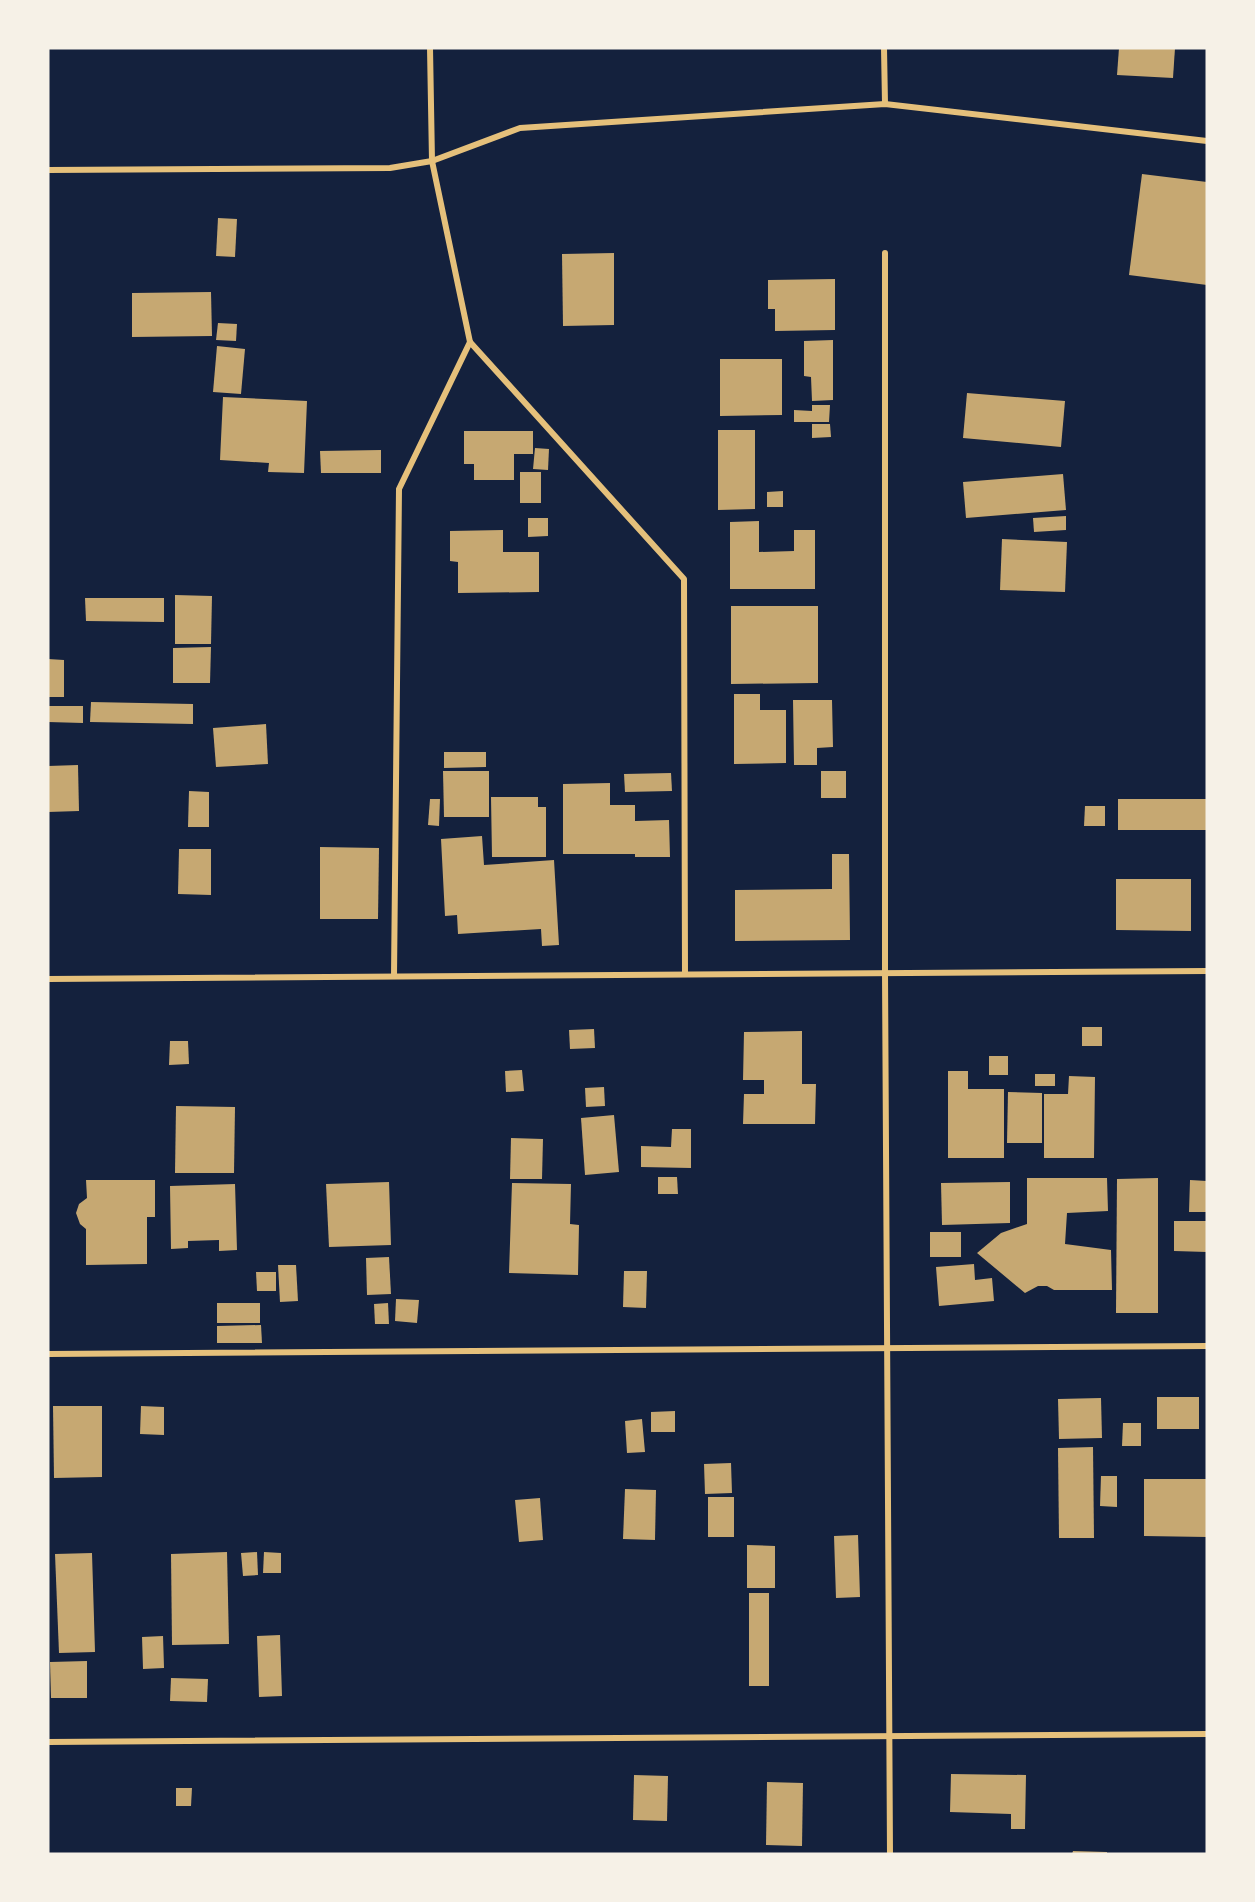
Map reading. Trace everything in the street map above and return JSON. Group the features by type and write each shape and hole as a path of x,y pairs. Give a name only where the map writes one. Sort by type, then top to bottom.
{"street":[{"path":"430,48 432,161 470,342 684,579 685,974"},
{"path":"884,48 885,104"},
{"path":"48,170 390,168 432,161 520,128 885,104 1207,141"},
{"path":"885,253 885,973 890,1854"},
{"path":"394,976 399,489 470,342"},
{"path":"48,979 1207,971"},
{"path":"48,1354 1207,1346"},
{"path":"48,1742 1207,1734"}],"building":[{"path":"1119,48 1175,48 1173,78 1117,75"},
{"path":"1142,174 1207,182 1207,285 1129,275"},
{"path":"218,218 237,219 235,257 216,256"},
{"path":"614,253 614,325 563,326 562,254"},
{"path":"835,279 835,330 775,331 775,309 768,309 768,280"},
{"path":"211,292 212,336 132,337 132,293"},
{"path":"218,323 237,324 236,341 216,340"},
{"path":"833,340 833,400 812,401 811,377 804,376 804,341"},
{"path":"217,346 245,349 241,394 213,392"},
{"path":"720,359 782,359 782,415 720,416"},
{"path":"967,393 1065,401 1061,447 963,438"},
{"path":"223,397 307,401 304,473 268,472 269,463 220,460"},
{"path":"812,405 830,405 829,422 794,422 794,410 812,411"},
{"path":"812,424 830,424 831,437 812,438"},
{"path":"718,430 755,430 755,509 718,510"},
{"path":"464,431 533,431 533,454 514,454 514,480 474,480 474,464 464,464"},
{"path":"535,448 549,449 548,470 533,469"},
{"path":"381,450 381,473 321,473 320,451"},
{"path":"520,472 541,472 541,503 520,503"},
{"path":"1063,474 1066,510 966,518 963,482"},
{"path":"783,491 783,507 767,507 767,492"},
{"path":"1066,516 1066,530 1034,532 1033,518"},
{"path":"528,518 548,518 548,536 528,537"},
{"path":"759,521 759,552 794,551 794,530 815,530 815,589 730,589 730,522"},
{"path":"503,530 503,552 539,552 539,592 458,593 458,562 450,561 450,531"},
{"path":"1002,539 1067,542 1065,592 1000,590"},
{"path":"175,595 212,596 211,644 175,644"},
{"path":"85,598 164,598 164,622 86,621"},
{"path":"731,606 818,606 818,683 731,684"},
{"path":"211,647 210,683 173,683 173,648"},
{"path":"48,659 64,660 64,697 48,697"},
{"path":"734,694 760,694 760,710 786,710 786,763 734,764"},
{"path":"793,700 832,700 833,747 817,748 817,765 794,765"},
{"path":"91,702 193,704 193,724 90,722"},
{"path":"48,706 83,706 83,723 48,722"},
{"path":"266,724 268,764 216,767 213,728"},
{"path":"444,752 486,752 486,767 444,768"},
{"path":"78,765 79,811 48,812 48,766"},
{"path":"443,771 489,771 489,817 444,817"},
{"path":"821,771 846,771 846,798 821,798"},
{"path":"671,773 672,791 625,792 624,774"},
{"path":"610,783 610,805 635,805 635,821 669,820 670,857 635,857 635,854 563,854 563,784"},
{"path":"189,791 209,792 209,827 188,827"},
{"path":"491,797 538,797 538,807 546,807 546,857 492,857"},
{"path":"430,799 440,799 439,826 428,825"},
{"path":"1118,799 1207,799 1207,830 1118,830"},
{"path":"1085,806 1105,806 1105,826 1084,826"},
{"path":"482,836 484,865 554,860 559,945 542,946 541,929 458,934 457,915 445,916 441,839"},
{"path":"320,847 379,848 378,919 320,919"},
{"path":"179,849 211,849 211,895 178,894"},
{"path":"832,854 849,854 850,940 735,941 735,890 832,889"},
{"path":"1116,879 1191,879 1191,931 1116,930"},
{"path":"1082,1027 1102,1027 1102,1046 1082,1046"},
{"path":"594,1029 595,1048 570,1049 569,1030"},
{"path":"802,1031 802,1084 816,1084 815,1124 743,1124 744,1094 764,1094 764,1080 743,1080 744,1032"},
{"path":"170,1041 188,1041 189,1064 169,1065"},
{"path":"989,1056 1008,1056 1008,1075 989,1075"},
{"path":"522,1070 524,1091 506,1092 505,1071"},
{"path":"948,1071 968,1071 968,1089 1004,1089 1004,1158 948,1158"},
{"path":"1035,1074 1055,1074 1055,1086 1035,1086"},
{"path":"1069,1076 1095,1077 1094,1158 1044,1158 1044,1094 1068,1094"},
{"path":"604,1087 605,1106 586,1107 585,1088"},
{"path":"1008,1092 1042,1093 1042,1143 1007,1143"},
{"path":"176,1106 235,1107 234,1173 175,1173"},
{"path":"614,1115 619,1172 585,1175 581,1118"},
{"path":"672,1129 691,1129 691,1168 641,1167 641,1146 671,1147"},
{"path":"511,1138 543,1139 542,1179 510,1179"},
{"path":"658,1177 677,1177 678,1194 658,1194"},
{"path":"1027,1178 1107,1178 1108,1211 1067,1213 1065,1244 1111,1250 1112,1290 1054,1290 1047,1286 1038,1286 1025,1293 977,1253 1001,1233 1027,1224"},
{"path":"1158,1178 1158,1313 1116,1313 1117,1179"},
{"path":"86,1180 155,1180 155,1217 147,1217 147,1264 86,1265 86,1229 80,1224 76,1213 79,1204 87,1198"},
{"path":"1190,1180 1207,1181 1207,1212 1189,1212"},
{"path":"389,1182 391,1245 329,1247 326,1184"},
{"path":"1010,1182 1010,1223 942,1225 941,1183"},
{"path":"512,1183 571,1184 570,1224 579,1225 578,1275 509,1273"},
{"path":"235,1184 237,1250 219,1251 219,1240 188,1241 188,1248 171,1249 170,1186"},
{"path":"1174,1221 1207,1221 1207,1252 1174,1251"},
{"path":"930,1232 961,1232 961,1257 930,1257"},
{"path":"389,1257 391,1294 367,1295 366,1258"},
{"path":"974,1264 975,1280 992,1278 994,1301 939,1306 936,1267"},
{"path":"278,1265 296,1265 298,1301 280,1302"},
{"path":"624,1271 647,1271 646,1308 623,1307"},
{"path":"256,1272 276,1272 276,1291 257,1291"},
{"path":"396,1299 419,1300 417,1323 395,1321"},
{"path":"217,1303 260,1303 260,1323 217,1323"},
{"path":"388,1303 389,1324 375,1324 374,1304"},
{"path":"261,1325 262,1343 217,1343 217,1326"},
{"path":"1157,1397 1199,1397 1199,1429 1157,1429"},
{"path":"1101,1398 1102,1438 1059,1439 1058,1399"},
{"path":"53,1406 102,1406 102,1477 54,1478"},
{"path":"141,1406 164,1407 164,1435 140,1434"},
{"path":"675,1411 675,1432 651,1432 651,1412"},
{"path":"642,1419 645,1452 627,1453 625,1421"},
{"path":"1123,1423 1141,1423 1141,1446 1122,1446"},
{"path":"1093,1447 1094,1538 1059,1538 1058,1448"},
{"path":"731,1463 732,1493 705,1494 704,1464"},
{"path":"1101,1476 1117,1476 1117,1507 1100,1506"},
{"path":"1144,1479 1207,1479 1207,1537 1144,1536"},
{"path":"625,1489 656,1490 655,1540 623,1539"},
{"path":"708,1497 734,1497 734,1537 708,1537"},
{"path":"540,1498 543,1540 519,1542 515,1500"},
{"path":"858,1535 860,1597 836,1598 834,1536"},
{"path":"747,1545 775,1546 775,1588 747,1588"},
{"path":"227,1552 229,1644 172,1645 171,1554"},
{"path":"257,1552 258,1575 243,1576 241,1553"},
{"path":"264,1552 281,1553 281,1573 263,1573"},
{"path":"92,1553 95,1652 59,1653 55,1554"},
{"path":"749,1593 769,1593 769,1686 749,1686"},
{"path":"280,1635 282,1696 259,1697 257,1636"},
{"path":"163,1636 164,1668 143,1669 142,1637"},
{"path":"87,1661 87,1698 51,1698 50,1662"},
{"path":"171,1678 208,1679 207,1702 170,1701"},
{"path":"951,1774 1026,1775 1025,1829 1011,1829 1011,1814 950,1812"},
{"path":"634,1775 668,1776 667,1821 633,1820"},
{"path":"767,1782 803,1783 802,1846 766,1845"},
{"path":"176,1788 192,1788 191,1806 176,1806"},
{"path":"1073,1851 1107,1852 1107,1854 1072,1854"}]}
